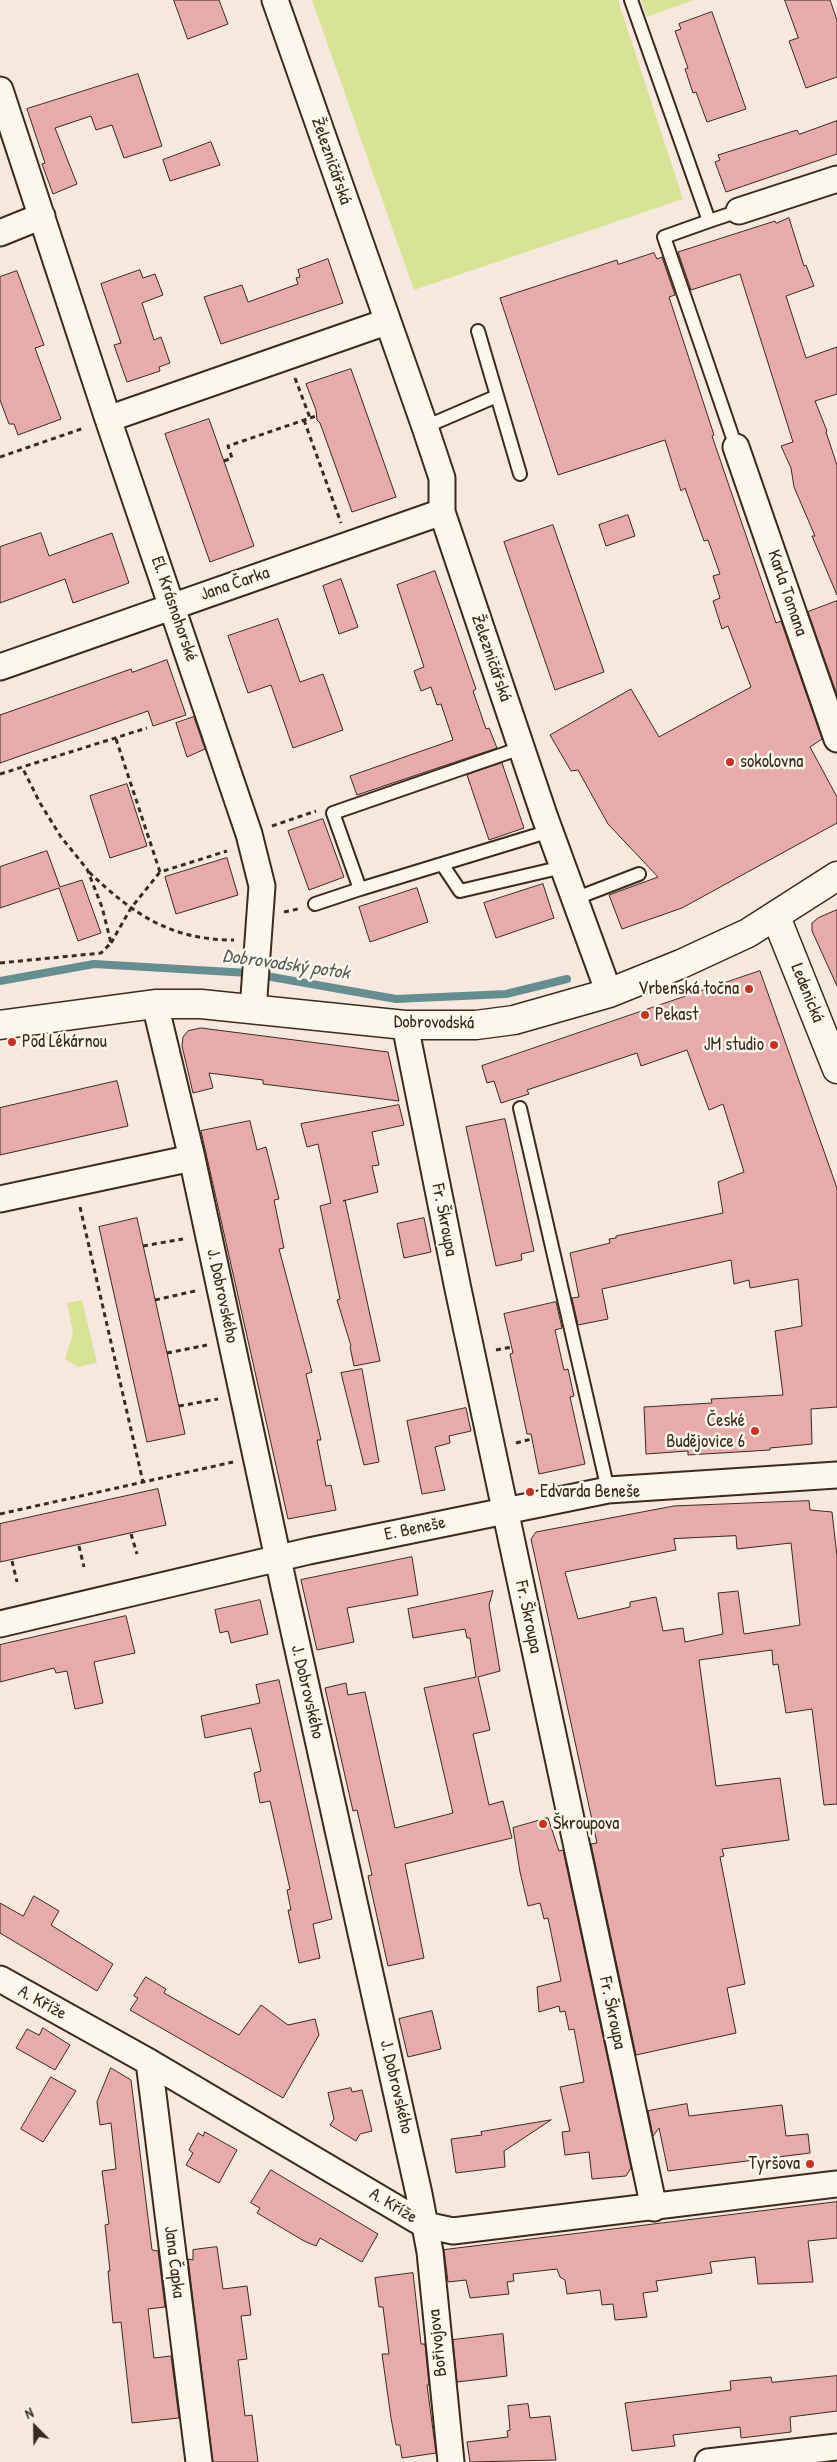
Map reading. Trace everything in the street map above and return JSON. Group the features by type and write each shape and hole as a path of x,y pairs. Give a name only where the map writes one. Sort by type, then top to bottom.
{"main road":[{"name":"Dobrovodská","path":"0,1025 155,1004 201,1004 254,999 405,1025 476,1025 514,1020 610,993 681,964 748,933 776,917 837,876"},
{"name":"Ledenická","path":"776,917 837,1069"}],"street":[{"name":"Železničářská","path":"275,0 442,478 442,512 521,748 574,899 610,993"},
{"name":"El. Krásnohorské","path":"0,90 108,420 173,605 249,834 262,886 254,999"},
{"path":"739,211 837,179"},
{"path":"0,233 42,216"},
{"path":"108,420 386,322"},
{"name":"Karla Tomana","path":"736,447 837,738"},
{"name":"Jana Čarka","path":"0,667 442,512"},
{"name":"J. Dobrovského","path":"155,1004 192,1158 425,2225"},
{"name":"Fr. Škroupa","path":"405,1025 654,2208"},
{"path":"0,1199 192,1158"},
{"name":"E. Beneše","path":"0,1624 278,1558 608,1490 837,1476"},
{"name":"A. Kříže","path":"0,1980 149,2062 425,2225 453,2231 654,2208 837,2184"},
{"name":"Jana Čapka","path":"149,2062 199,2462"},
{"name":"Bořivojova","path":"425,2225 451,2462"},
{"path":"709,2462 837,2447"}],"lane":[{"path":"631,0 708,221"},
{"path":"736,447 664,237 739,211"},
{"path":"478,331 520,474"},
{"path":"425,427 497,396"},
{"path":"360,889 333,813 521,748"},
{"path":"315,904 550,831"},
{"path":"442,864 460,891 563,867"},
{"path":"574,899 638,874"},
{"path":"520,1108 608,1490"}],"path":[{"path":"287,357 310,418"},
{"path":"224,461 232,458 228,446 316,416"},
{"path":"0,457 108,420"},
{"path":"304,420 349,544"},
{"path":"0,774 147,728"},
{"path":"116,739 160,872"},
{"path":"22,767 40,803 61,837 87,870 114,896 131,908 174,932 257,950"},
{"path":"249,834 322,809 333,813"},
{"path":"0,963 101,953 111,943 131,908 160,872 227,852"},
{"path":"87,870 102,907 111,943"},
{"path":"74,1182 143,1482"},
{"path":"143,1246 184,1238"},
{"path":"155,1300 196,1291"},
{"path":"167,1353 208,1345"},
{"path":"488,1352 512,1347"},
{"path":"179,1406 220,1398"},
{"path":"508,1444 532,1440"},
{"path":"0,1514 234,1462"},
{"path":"132,1534 137,1554"},
{"path":"79,1546 84,1566"},
{"path":"12,1561 17,1582"}],"green space":[{"path":"312,0 618,0 683,199 414,290"},
{"path":"641,0 694,0 647,17"},
{"path":"82,1300 97,1363 78,1367 65,1359 73,1333 67,1303"}],"building":[{"path":"174,0 219,0 228,24 188,39"},
{"path":"785,0 830,0 837,20 837,77 806,88 789,41 798,38"},
{"path":"712,12 746,109 707,122 696,92 693,93 685,69 688,68 675,31 681,29 679,24"},
{"path":"138,74 162,146 124,158 112,125 96,130 91,116 55,128 77,184 53,194 42,164 45,163 27,109"},
{"path":"837,121 837,154 726,192 715,162 720,160 718,155 797,130 799,134"},
{"path":"211,142 220,165 170,181 163,160"},
{"path":"789,218 804,266 806,265 814,286 786,296 806,358 837,347 837,394 815,401 827,431 837,465 837,595 812,536 815,536 794,487 791,468 781,446 793,442 740,274 691,290 678,252"},
{"path":"654,253 657,259 662,257 675,295 669,297 714,435 712,436 776,623 781,621 822,739 810,747 837,797 837,823 682,908 622,929 609,895 658,877 608,824 578,770 571,771 550,735 631,689 659,737 751,687 728,626 722,629 713,601 720,598 713,576 720,574 708,540 704,541 685,488 681,491 665,440 558,475 500,298 617,260 618,264"},
{"path":"328,259 343,303 221,344 204,297 242,285 248,302 298,284 296,278 300,277 298,270"},
{"path":"140,270 143,278 155,274 163,295 142,303 154,340 161,337 170,363 159,367 160,371 127,382 114,345 121,343 101,284"},
{"path":"17,271 44,345 35,348 61,419 18,435 14,424 9,424 0,400 0,277"},
{"path":"351,369 396,497 352,512 320,423 317,420 316,410 306,384"},
{"path":"209,419 254,546 210,562 165,434"},
{"path":"628,515 635,536 606,546 599,525"},
{"path":"553,525 604,672 555,690 504,542"},
{"path":"41,533 49,556 112,533 129,583 73,603 65,579 0,603 0,547"},
{"path":"435,571 476,689 473,691 486,729 489,728 497,748 357,795 350,776 453,740 441,704 437,705 431,687 421,691 417,680 414,671 424,667 397,585"},
{"path":"341,579 358,627 339,634 323,586"},
{"path":"837,601 837,695 808,612"},
{"path":"278,619 300,682 323,674 343,730 293,748 271,685 248,693 228,636"},
{"path":"167,660 186,715 153,726 148,711 0,763 0,715 131,669 132,672"},
{"path":"194,717 205,749 187,757 176,723"},
{"path":"502,763 524,828 489,840 467,775"},
{"path":"127,784 147,846 110,858 90,796"},
{"path":"323,819 344,877 309,890 288,831"},
{"path":"47,851 60,887 82,880 101,933 78,941 59,888 0,908 0,867"},
{"path":"227,858 238,895 176,914 165,877"},
{"path":"543,884 554,918 496,938 484,903"},
{"path":"417,888 428,922 370,942 359,907"},
{"path":"837,910 837,986 812,931 812,923 818,918"},
{"path":"760,971 837,1188 837,1407 811,1409 812,1444 770,1448 770,1450 688,1455 688,1451 646,1454 644,1407 712,1403 711,1399 783,1395 775,1331 802,1326 798,1279 750,1288 749,1280 734,1284 731,1260 602,1289 608,1319 578,1325 572,1298 579,1297 570,1253 610,1243 609,1239 616,1238 616,1236 723,1213 718,1182 744,1172 723,1104 709,1110 687,1050 641,1066 637,1053 527,1090 529,1094 501,1103 494,1081 487,1083 482,1066"},
{"path":"201,1028 388,1052 399,1101 263,1084 263,1080 209,1073 213,1088 193,1093 182,1046 183,1037 188,1031"},
{"path":"117,1081 128,1126 0,1155 0,1108"},
{"path":"399,1105 404,1125 372,1132 379,1165 372,1166 378,1192 345,1200 380,1361 354,1366 351,1346 337,1300 340,1299 320,1206 331,1203 318,1144 307,1147 301,1124"},
{"path":"505,1119 534,1251 521,1254 522,1260 496,1266 466,1127"},
{"path":"250,1121 257,1150 266,1147 279,1199 274,1200 284,1248 279,1249 312,1372 306,1374 321,1440 317,1440 326,1486 331,1485 336,1510 288,1519 201,1131"},
{"path":"137,1218 185,1434 147,1442 99,1227"},
{"path":"424,1218 431,1252 404,1258 397,1224"},
{"path":"556,1302 562,1328 555,1330 564,1370 568,1369 574,1396 570,1397 585,1464 539,1474 531,1434 527,1434 510,1354 513,1353 504,1314"},
{"path":"362,1369 379,1462 364,1465 341,1373"},
{"path":"466,1408 471,1431 449,1436 450,1443 435,1447 445,1490 422,1494 407,1421"},
{"path":"158,1489 166,1525 0,1562 0,1524"},
{"path":"809,1501 810,1510 832,1512 837,1556 837,1804 824,1805 812,1709 786,1713 778,1664 773,1665 772,1650 699,1660 716,1786 780,1778 789,1840 722,1849 724,1856 720,1857 745,1984 727,1988 736,2033 636,2055 591,1844 597,1843 531,1539 536,1532 674,1506","holes":["736,1536 737,1549 791,1543 800,1625 744,1634 738,1591 718,1593 723,1634 685,1642 683,1628 663,1631 656,1597 630,1602 630,1607 578,1619 565,1572 676,1550 674,1539"]},
{"path":"412,1557 418,1595 347,1608 354,1642 317,1650 301,1580"},
{"path":"493,1591 489,1605 500,1671 478,1677 490,1730 473,1734 489,1805 503,1801 512,1838 405,1864 424,1958 388,1966 368,1876 372,1875 357,1810 353,1811 325,1688 346,1683 348,1695 365,1692 395,1828 453,1813 424,1688 476,1677 470,1638 467,1638 465,1629 413,1638 408,1609"},
{"path":"260,1600 268,1634 231,1643 228,1631 220,1633 215,1610"},
{"path":"126,1616 135,1653 94,1662 103,1703 75,1709 67,1671 56,1673 54,1668 0,1682 0,1645"},
{"path":"279,1680 332,1919 313,1924 320,1958 299,1963 288,1910 291,1910 287,1890 290,1889 270,1801 260,1803 254,1773 261,1771 251,1728 205,1738 201,1716 260,1703 256,1685"},
{"path":"548,1818 559,1851 563,1850 631,2168 626,2176 592,2179 589,2152 565,2155 562,2132 570,2131 560,2087 584,2082 574,2029 569,2030 565,2011 560,2012 559,2006 539,2012 537,1987 561,1981 548,1918 544,1919 540,1903 528,1906 513,1828"},
{"path":"34,1896 59,1911 51,1925 113,1964 97,1991 0,1933 0,1903 23,1916"},
{"path":"146,1977 166,1989 164,1993 239,2035 261,2005 288,2025 315,2019 319,2035 283,2098 130,2010 138,1998 134,1996"},
{"path":"432,2011 441,2049 408,2057 399,2019"},
{"path":"43,2028 70,2045 55,2070 16,2048 27,2029 39,2035"},
{"path":"111,2068 131,2080 152,2250 158,2251 165,2307 148,2309 154,2358 171,2356 179,2418 132,2423 121,2322 113,2323 108,2271 110,2271 105,2225 109,2224 102,2171 116,2169 111,2123 100,2125 97,2102"},
{"path":"51,2077 76,2091 43,2142 21,2129"},
{"path":"351,2088 352,2092 362,2090 372,2131 360,2134 356,2141 330,2125 334,2119 328,2093"},
{"path":"687,2104 689,2116 782,2105 786,2136 808,2134 810,2153 668,2171 659,2128 653,2136 648,2111"},
{"path":"551,2120 504,2151 505,2167 456,2173 451,2139 482,2135 481,2132"},
{"path":"205,2132 237,2150 219,2183 186,2165 193,2153 189,2150 198,2133 203,2136"},
{"path":"271,2170 378,2234 362,2262 320,2238 316,2246 304,2241 257,2213 260,2208 251,2203"},
{"path":"837,2202 837,2238 808,2241 813,2282 758,2284 755,2257 710,2262 712,2273 656,2281 658,2291 643,2293 647,2317 615,2320 613,2304 602,2305 600,2290 567,2294 565,2280 560,2277 557,2269 513,2274 514,2281 507,2282 509,2294 470,2298 466,2280 448,2282 444,2250"},
{"path":"217,2247 223,2289 247,2286 251,2315 241,2316 247,2359 238,2360 245,2416 252,2415 258,2462 213,2462 188,2259 193,2260 193,2250"},
{"path":"413,2273 421,2344 425,2344 429,2385 427,2385 436,2453 402,2458 400,2445 396,2445 391,2418 382,2354 389,2354 383,2307 379,2307 375,2278"},
{"path":"503,2334 507,2376 457,2382 453,2340"},
{"path":"837,2376 837,2411 790,2417 791,2432 741,2438 740,2427 673,2435 675,2446 632,2451 625,2403 731,2390 730,2381 771,2377 772,2382"},
{"path":"528,2404 530,2418 550,2416 556,2460 470,2462 467,2442 508,2437 507,2431 510,2430 508,2406"}],"waterway":[{"name":"Dobrovodský potok","path":"0,981 94,964 249,973 396,999 506,994 567,979"}],"place":[{"name":"sokolovna","path":"730,762"},
{"name":"Vrbenská točna","path":"749,989"},
{"name":"Pekast","path":"645,1015"},
{"name":"Pod Lékárnou","path":"12,1042"},
{"name":"JM studio","path":"774,1045"},
{"name":"České Budějovice 6","path":"755,1431"},
{"name":"Edvarda Beneše","path":"530,1492"},
{"name":"Škroupova","path":"543,1824"},
{"name":"Tyršova","path":"810,2164"}]}
